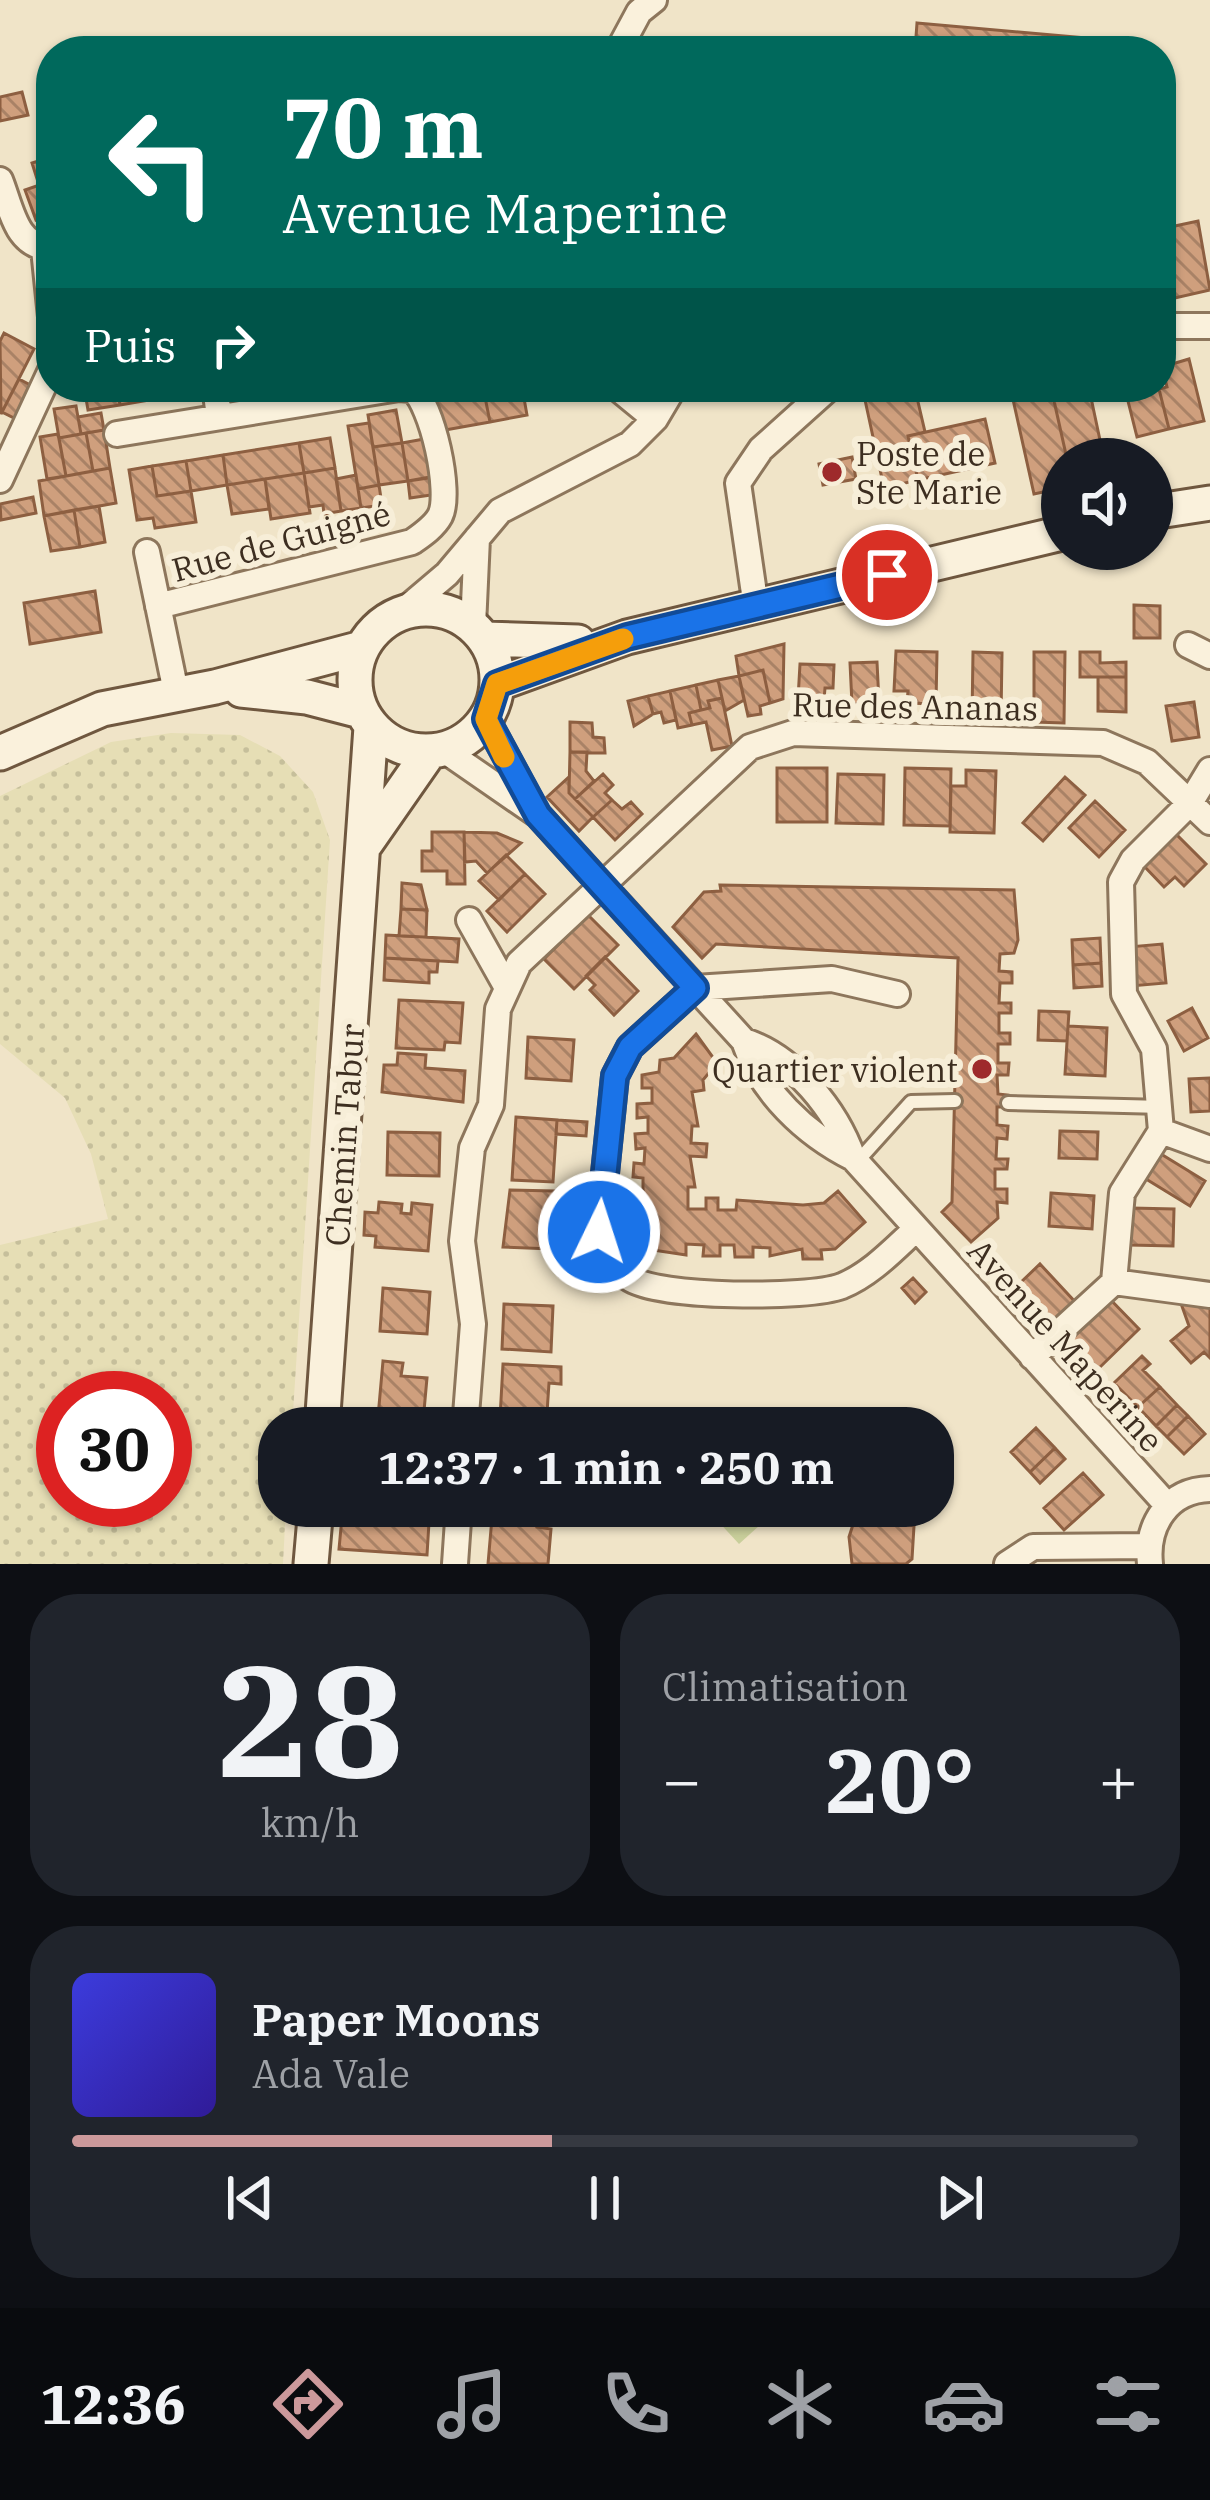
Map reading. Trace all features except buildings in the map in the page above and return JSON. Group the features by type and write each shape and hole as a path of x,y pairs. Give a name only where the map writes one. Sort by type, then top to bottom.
{"main road":[{"path":"1173,509 1210,503"},
{"path":"497,684 627,637 1041,538"},
{"path":"0,754 102,709 215,688 358,649 382,623 401,613 444,611 479,633 547,645 627,637"},
{"path":"366,843 436,752 486,719 497,684 479,633"},
{"path":"358,649 356,680 366,719"},
{"path":"215,688 307,697 366,719 387,741 436,752"},
{"name":"Chemin Tabur","path":"324,1407 366,843 366,719"},
{"path":"311,1564 314,1527"}],"street":[{"path":"626,36 639,12 654,0"},
{"path":"0,180 23,237 36,243"},
{"path":"1176,326 1210,326"},
{"path":"0,480 36,402"},
{"path":"217,402 219,416"},
{"name":"Rue de Guigné","path":"117,434 319,402"},
{"name":"Rue de Guigné","path":"158,606 412,542 441,515 446,490 423,402"},
{"path":"634,402 655,419"},
{"path":"401,613 447,574 500,511 619,453 655,419 665,402"},
{"path":"756,607 738,483 746,466 814,402"},
{"path":"477,536 479,633"},
{"name":"Rue de Guigné","path":"147,552 176,692"},
{"name":"Avenue Maperine","path":"486,719 538,815 744,1041 786,1063 837,1120 855,1161 1167,1505"},
{"name":"Rue des Ananas","path":"505,984 519,963 749,747 793,733 1103,743 1147,762 1210,823"},
{"name":"Avenue Maperine","path":"436,752 538,815"},
{"path":"1032,1357 1114,1282 1122,1193 1162,1119 1154,1049 1124,994 1121,882 1132,860 1190,803 1210,770"},
{"path":"467,1407 473,1324 462,1241 472,1148 491,1105 498,1010 505,984 469,920"},
{"path":"897,994 832,979 695,988 630,1047 615,1076 599,1232 608,1256 628,1277 652,1289 803,1292 837,1288 866,1274 916,1229"},
{"path":"1162,1119 1210,1149"},
{"path":"1114,1282 1210,1295"},
{"path":"1007,1564 1033,1547 1150,1555 1167,1505 1183,1495 1210,1489"},
{"path":"454,1564 457,1527"}],"lane":[{"path":"855,1161 911,1102 955,1100"},
{"path":"1008,1103 1162,1119"}],"shaded area":[{"path":"171,733 240,735 280,756 313,792 330,840 293,1407 258,1407 258,1527 285,1527 283,1564 0,1564 0,1245 108,1219 91,1154 65,1098 0,1044 0,796 111,742"}],"green space":[{"path":"723,1527 758,1527 739,1544"}],"slow traffic":[{"path":"504,757 486,719 497,684 623,639"}],"place":[{"name":"Poste de Ste Marie","path":"832,472"},
{"name":"Quartier violent","path":"982,1069"}],"route":[{"path":"599,1232 615,1076 630,1047 695,988 538,815 486,719 497,684 627,637 887,575"}]}
